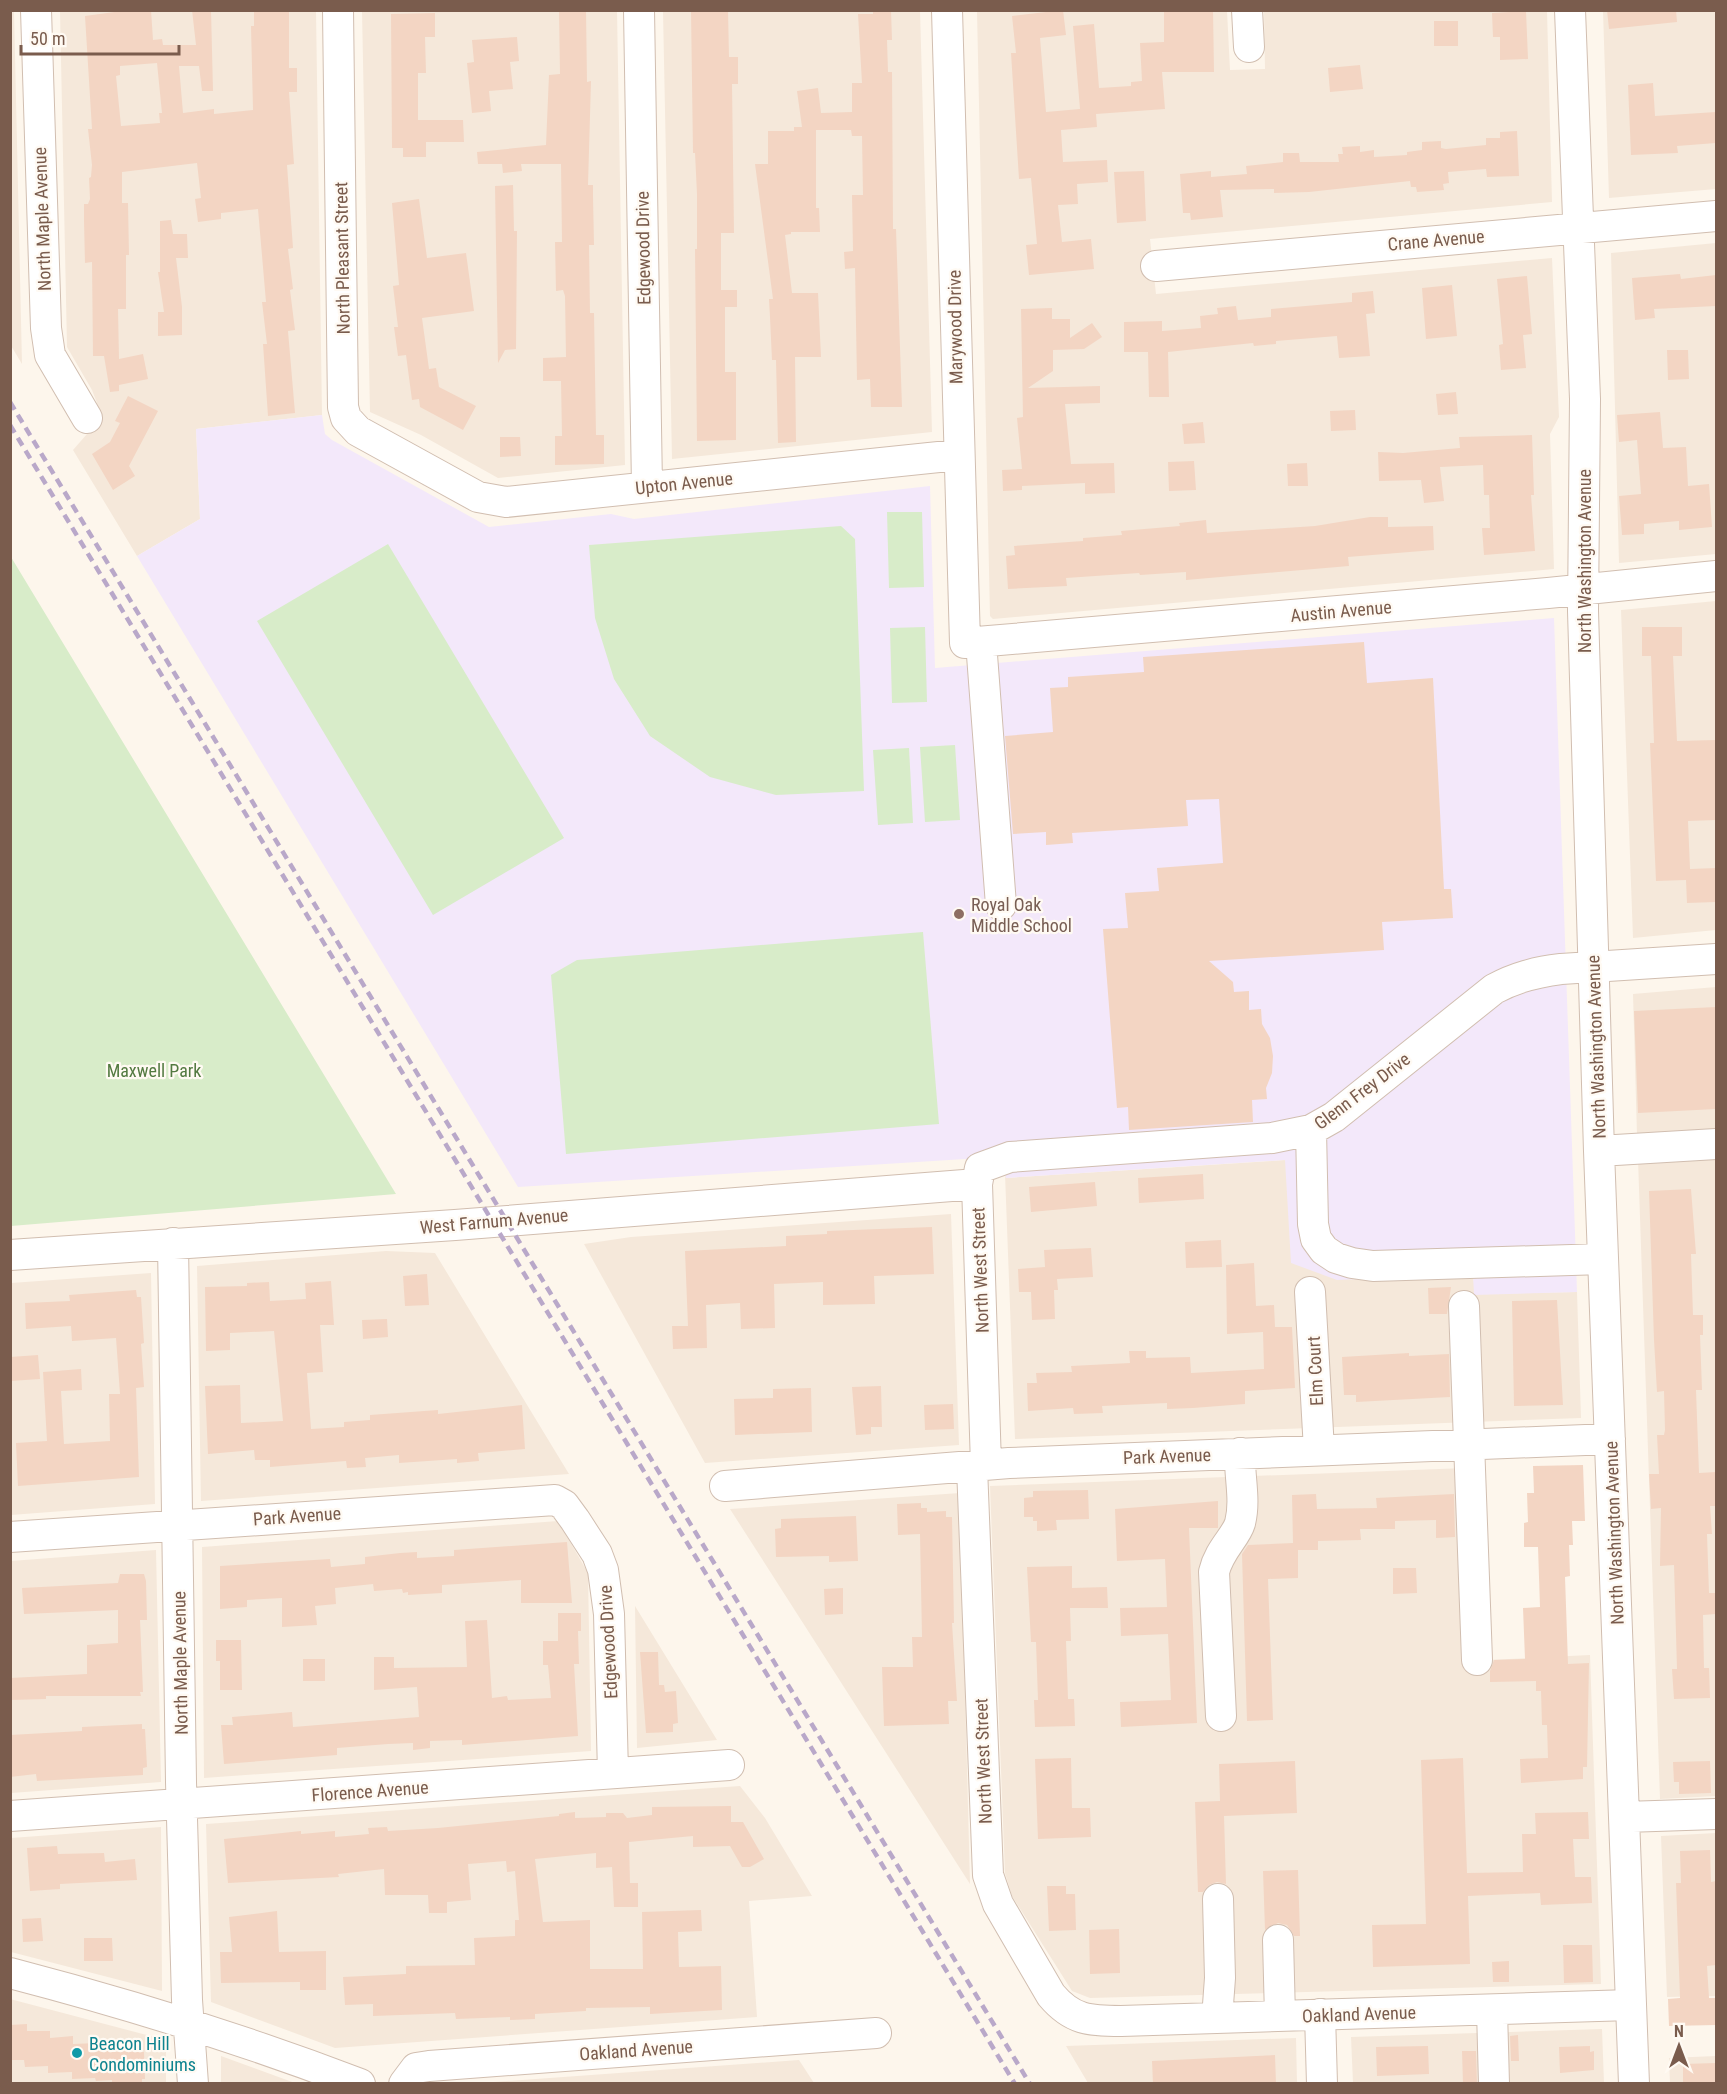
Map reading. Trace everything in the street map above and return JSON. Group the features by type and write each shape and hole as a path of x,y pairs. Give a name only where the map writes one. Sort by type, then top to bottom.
{"street":[{"name":"North Maple Avenue","path":"36,10 46,328 50,355 87,418"},
{"name":"North Pleasant Street","path":"338,10 343,406 346,418 358,431 419,465"},
{"name":"Edgewood Drive","path":"639,10 647,486"},
{"name":"Marywood Drive","path":"947,10 958,455 973,642 1001,905"},
{"path":"1247,10 1249,47"},
{"name":"North Washington Avenue","path":"1570,10 1585,399 1584,590 1599,1151 1634,2084"},
{"name":"Crane Avenue","path":"1156,266 1716,216"},
{"name":"Upton Avenue","path":"419,465 491,502 958,455"},
{"name":"Austin Avenue","path":"973,642 1584,590 1716,576"},
{"name":"Glenn Frey Drive","path":"977,1184 980,1168 1010,1156 1272,1138 1311,1130 1334,1117 1494,989 1536,972 1716,959"},
{"path":"1311,1130 1313,1224 1316,1239 1324,1250 1336,1258 1373,1266 1603,1258"},
{"path":"1599,1151 1716,1144"},
{"name":"West Farnum Avenue","path":"10,1255 455,1225 977,1184"},
{"name":"North West Street","path":"977,1184 979,1466 988,1875 998,1904 1051,1995 1074,2016 1086,2019"},
{"name":"North Maple Avenue","path":"173,1243 183,1803 193,2084"},
{"name":"Elm Court","path":"1310,1292 1319,1450"},
{"path":"1464,1306 1467,1424 1470,1444 1468,1465 1477,1660"},
{"name":"Park Avenue","path":"725,1486 979,1466 1240,1453 1610,1440"},
{"path":"1221,1716 1214,1572 1217,1559 1240,1525 1243,1503 1240,1453"},
{"name":"Park Avenue","path":"10,1537 543,1499 555,1500 564,1505 575,1520"},
{"name":"Edgewood Drive","path":"575,1520 597,1554 606,1588 613,1773"},
{"name":"Florence Avenue","path":"10,1816 729,1765"},
{"path":"1625,1817 1716,1814"},
{"path":"1217,2018 1220,1978 1218,1899"},
{"path":"1278,1940 1280,2016"},
{"path":"10,1973 190,2024 262,2047 360,2084"},
{"name":"Oakland Avenue","path":"1086,2019 1120,2021 1631,2005"},
{"path":"1492,2010 1494,2084"},
{"path":"1320,2014 1322,2084"},
{"name":"Oakland Avenue","path":"404,2084 416,2068 429,2066 876,2033"}],"shaded area":[{"path":"10,11 14,11 22,364 10,344"},
{"path":"60,11 316,11 322,415 196,429 200,519 137,556 73,450 94,426 97,403 67,347"},
{"path":"362,11 617,11 625,465 498,478 421,435 370,412"},
{"path":"663,11 920,11 932,432 672,459"},
{"path":"977,11 1227,11 1230,70 1265,69 1264,11 1547,11 1552,202 1150,239 1156,294 1552,258 1559,417 1550,434 1554,569 993,619 990,616"},
{"path":"1603,11 1716,11 1716,189 1609,198"},
{"path":"1716,243 1716,554 1619,563 1611,253"},
{"name":"Royal Oak Middle School","path":"322,415 325,434 332,440 489,527 611,514 634,519 930,486 935,668 1554,618 1577,1292 1474,1295 1473,1274 1337,1280 1291,1263 1285,1160 1006,1178 1005,1174 965,1159 518,1187 137,556 200,519 196,429"},
{"path":"1716,601 1716,930 1633,938 1621,610"},
{"path":"1716,987 1716,1129 1637,1135 1633,994"},
{"path":"1716,1152 1716,1796 1660,1799 1638,1159"},
{"path":"1286,1160 1473,1274 1475,1294 1577,1292 1581,1418 1015,1439 1005,1174 1006,1178"},
{"path":"951,1214 959,1445 705,1463 584,1244 631,1237"},
{"path":"386,1251 435,1253 569,1474 201,1501 197,1266"},
{"path":"151,1273 155,1504 11,1515 11,1283"},
{"path":"1465,1468 1488,1660 1590,1655 1601,1984 1090,1998 1072,1991 1012,1896 1005,1873 990,1486"},
{"path":"960,1493 960,1497 970,1884 730,1509"},
{"path":"558,1521 588,1573 591,1751 204,1778 202,1547"},
{"path":"156,1550 161,1782 11,1793 11,1561"},
{"path":"635,1606 717,1740 637,1748"},
{"path":"740,1786 765,1818 812,1896 749,1901 757,2017 335,2048 211,2002 206,1824"},
{"path":"161,1827 162,1991 11,1952 11,1838"},
{"path":"1716,1833 1716,1996 1667,1997 1661,1836"},
{"path":"10,1999 158,2038 166,2047 166,2083 11,2083"},
{"path":"1602,2029 1604,2083 1353,2083 1351,2037"},
{"path":"1296,2038 1297,2083 1088,2083 1066,2046"},
{"path":"221,2056 284,2079 295,2083 221,2083"},
{"path":"1716,2056 1716,2083 1670,2083 1669,2058"},
{"path":"799,2060 814,2083 480,2083"}],"green space":[{"path":"887,512 922,512 924,587 889,588"},
{"path":"841,526 855,539 864,791 776,795 710,777 650,736 614,679 595,618 589,545"},
{"path":"388,544 564,838 433,915 257,621"},
{"name":"Maxwell Park","path":"11,557 396,1194 11,1226"},
{"path":"925,627 927,702 892,703 890,628"},
{"path":"955,745 960,820 925,822 920,747"},
{"path":"909,748 913,823 878,825 873,750"},
{"path":"923,932 939,1124 566,1154 551,975 577,960"}],"building":[{"path":"129,10 151,10 153,40 162,39 163,45 196,45 192,10 211,10 213,91 202,91 199,66 179,66 183,113 214,109 214,114 253,110 251,26 254,26 254,10 289,10 289,68 297,68 297,92 289,92 294,164 287,165 293,248 288,249 295,330 288,331 295,413 268,416 263,344 267,344 262,302 266,302 258,209 221,213 221,219 198,222 195,199 201,198 197,163 122,172 122,203 128,203 129,255 126,255 126,309 118,309 119,359 143,354 148,379 119,385 119,391 110,392 104,356 93,356 92,262 85,263 84,204 88,204 90,199 89,178 92,165 88,129 92,129 85,16","holes":["157,63 162,113 159,113 160,123 121,126 116,76 120,75 120,66"]},
{"path":"559,10 586,10 587,82 591,81 588,185 593,185 594,245 589,245 590,313 594,313 596,435 604,435 604,464 555,465 555,436 562,436 561,381 543,381 543,358 566,357 565,296 563,290 556,291 555,242 562,242 561,164 521,164 522,171 503,173 502,164 478,164 477,152 546,145 549,75 560,74"},
{"path":"691,10 728,10 729,57 738,57 738,84 732,84 734,233 721,233 721,290 737,290 737,307 725,307 725,372 736,372 736,440 697,441 695,249 697,249 697,194 695,153 693,153"},
{"path":"873,10 891,10 892,40 887,40 888,72 892,72 893,229 896,229 902,407 871,407 870,379 857,380 855,268 845,269 844,252 853,251 852,195 863,195 862,136 852,136 851,130 816,130 816,208 819,208 820,232 791,232 785,235 792,293 818,293 821,357 795,357 796,442 778,443 776,360 772,360 769,299 773,299 755,164 768,164 768,131 794,131 794,127 802,127 797,91 818,88 821,113 852,112 852,83 862,83 858,14 873,14"},
{"path":"1063,10 1066,35 1040,38 1046,112 1080,109 1073,26 1094,24 1099,88 1131,86 1131,82 1142,81 1140,43 1164,42 1164,10 1213,10 1214,72 1162,72 1165,109 1096,114 1097,127 1061,130 1063,162 1107,160 1108,182 1077,184 1078,204 1058,205 1062,242 1091,239 1094,269 1029,275 1026,245 1037,244 1031,178 1019,179 1011,53 1016,53 1012,16"},
{"path":"1607,10 1676,10 1677,22 1609,29"},
{"path":"1526,11 1528,59 1500,60 1500,37 1493,37 1492,13"},
{"path":"435,13 435,37 425,37 426,73 418,73 418,120 463,120 464,142 426,142 426,157 403,157 403,148 392,148 391,14"},
{"path":"1434,21 1458,21 1458,46 1434,46"},
{"path":"517,37 519,61 510,62 513,89 489,91 491,111 472,113 467,63 474,62 472,40"},
{"path":"1360,65 1363,89 1330,92 1328,68"},
{"path":"1653,83 1655,116 1716,112 1716,143 1677,146 1678,153 1631,155 1628,85"},
{"path":"1517,131 1519,176 1487,177 1486,169 1448,172 1449,183 1443,184 1444,190 1417,192 1416,187 1411,187 1410,181 1309,192 1274,193 1274,189 1220,190 1223,217 1191,220 1190,213 1183,213 1180,174 1211,171 1211,177 1247,174 1246,166 1283,162 1283,153 1299,153 1300,162 1339,162 1338,154 1343,154 1342,147 1360,146 1360,152 1374,150 1374,157 1407,155 1407,152 1422,150 1422,142 1441,141 1441,148 1446,149 1486,145 1486,138 1500,138 1500,132"},
{"path":"1144,171 1146,221 1117,223 1114,172"},
{"path":"513,185 514,231 517,231 516,349 505,350 498,363 495,186"},
{"path":"419,199 427,258 466,253 474,311 422,318 429,369 436,368 439,387 476,406 463,430 420,407 419,399 412,400 406,355 398,356 394,327 398,327 393,286 399,285 392,203"},
{"path":"171,220 173,234 187,234 188,258 176,258 182,307 182,335 158,336 158,312 164,312 158,272 160,272 160,221"},
{"path":"1680,274 1681,279 1716,275 1716,306 1654,309 1655,318 1635,320 1632,278"},
{"path":"1527,276 1532,334 1523,335 1526,368 1501,370 1499,345 1503,344 1497,279"},
{"path":"1452,285 1457,336 1426,339 1422,288"},
{"path":"1373,291 1375,313 1366,314 1370,356 1339,358 1337,336 1276,341 1276,344 1254,346 1253,343 1168,352 1169,397 1149,397 1148,352 1124,352 1124,322 1162,321 1162,331 1201,328 1200,316 1218,314 1217,308 1236,306 1238,320 1271,317 1271,309 1352,302 1352,293"},
{"path":"1052,308 1052,319 1070,319 1070,338 1092,323 1102,337 1084,349 1053,350 1053,371 1028,388 1100,386 1100,403 1065,404 1071,464 1114,463 1115,493 1085,494 1085,483 1022,486 1022,490 1003,491 1002,470 1022,469 1017,418 1023,417 1021,309"},
{"path":"1667,350 1688,350 1689,379 1668,380"},
{"path":"1456,392 1458,414 1438,415 1436,394"},
{"path":"128,396 158,411 129,466 135,476 113,490 92,454 110,442 120,423 115,421"},
{"path":"1355,410 1356,430 1331,431 1330,411"},
{"path":"1660,412 1663,448 1686,447 1688,486 1709,484 1712,527 1679,530 1679,521 1644,524 1644,534 1622,535 1619,496 1641,494 1637,440 1619,442 1617,415"},
{"path":"1203,422 1205,443 1184,444 1182,424"},
{"path":"1532,435 1534,495 1531,495 1535,551 1484,555 1482,528 1490,528 1489,495 1484,495 1483,465 1440,467 1444,501 1424,503 1421,480 1379,481 1378,452 1403,453 1460,448 1459,437"},
{"path":"500,437 520,437 521,456 500,457"},
{"path":"1194,461 1196,490 1169,491 1168,462"},
{"path":"1307,463 1308,486 1288,486 1287,464"},
{"path":"1370,517 1388,517 1388,527 1433,526 1434,550 1348,557 1349,566 1186,580 1186,572 1140,575 1139,573 1066,578 1067,586 1008,589 1006,556 1015,555 1014,546 1083,541 1083,538 1122,535 1121,531 1180,526 1179,523 1206,520 1207,533 1315,526"},
{"path":"1642,627 1682,627 1682,656 1673,656 1677,741 1716,740 1716,820 1688,821 1690,869 1716,868 1716,902 1687,903 1686,880 1656,881 1650,743 1654,743 1651,656 1642,656"},
{"path":"1364,642 1367,683 1433,678 1444,889 1451,889 1453,918 1382,922 1384,950 1209,961 1233,982 1234,992 1249,991 1249,1010 1261,1009 1262,1024 1270,1038 1273,1056 1272,1073 1266,1088 1267,1099 1252,1100 1253,1122 1129,1130 1128,1107 1117,1108 1103,929 1128,928 1125,893 1159,891 1157,868 1223,863 1219,799 1186,800 1188,826 1072,833 1073,843 1046,845 1046,832 1013,834 1005,736 1053,732 1050,688 1068,687 1068,677 1144,672 1143,657"},
{"path":"1716,1007 1716,1109 1638,1113 1634,1011"},
{"path":"1203,1174 1204,1199 1139,1203 1138,1178"},
{"path":"1095,1182 1097,1206 1031,1212 1029,1187"},
{"path":"1691,1189 1696,1254 1691,1254 1693,1315 1703,1315 1703,1335 1700,1335 1702,1390 1696,1390 1699,1473 1716,1472 1716,1506 1710,1506 1712,1534 1707,1534 1709,1593 1716,1593 1716,1614 1703,1615 1704,1668 1709,1668 1710,1698 1674,1699 1672,1669 1677,1669 1674,1565 1660,1566 1661,1508 1651,1509 1649,1474 1659,1474 1657,1435 1664,1435 1665,1430 1664,1391 1657,1392 1649,1191"},
{"path":"932,1227 934,1274 874,1276 875,1304 823,1305 823,1282 774,1284 775,1328 741,1329 740,1303 706,1305 707,1348 673,1349 672,1326 688,1326 685,1251 786,1246 786,1236 827,1234 827,1231"},
{"path":"1221,1240 1222,1267 1186,1268 1185,1242"},
{"path":"1091,1248 1093,1277 1057,1279 1058,1290 1054,1290 1055,1319 1032,1320 1031,1292 1019,1292 1018,1269 1045,1267 1044,1250"},
{"path":"1254,1263 1256,1306 1274,1305 1275,1327 1292,1327 1295,1388 1245,1391 1245,1404 1167,1409 1167,1403 1102,1406 1103,1413 1074,1414 1073,1408 1028,1411 1027,1383 1037,1383 1036,1373 1072,1372 1071,1366 1130,1363 1129,1351 1146,1351 1146,1358 1190,1357 1191,1373 1264,1369 1263,1332 1227,1334 1226,1265"},
{"path":"427,1274 429,1305 405,1306 403,1276"},
{"path":"331,1281 334,1325 320,1325 323,1372 307,1373 311,1429 344,1427 344,1422 370,1420 370,1415 438,1410 438,1414 522,1405 525,1449 478,1453 479,1461 457,1463 457,1459 399,1463 399,1455 365,1458 366,1467 347,1468 346,1461 270,1467 270,1460 255,1460 254,1450 208,1454 205,1386 240,1385 241,1423 283,1421 274,1331 230,1333 230,1350 206,1351 205,1287 247,1286 247,1283 269,1282 270,1301 306,1299 305,1283"},
{"path":"1451,1287 1447,1314 1429,1314 1428,1288"},
{"path":"136,1290 137,1297 141,1297 144,1343 141,1344 144,1387 136,1388 139,1477 18,1486 16,1443 47,1441 43,1372 81,1369 82,1390 61,1391 64,1444 110,1441 109,1394 120,1394 116,1338 72,1341 71,1326 26,1329 25,1303 70,1301 69,1295"},
{"path":"1557,1300 1563,1405 1514,1406 1512,1301"},
{"path":"387,1319 388,1337 363,1339 362,1320"},
{"path":"1409,1353 1409,1356 1449,1354 1450,1397 1356,1402 1356,1395 1344,1395 1342,1357"},
{"path":"38,1355 40,1379 10,1381 10,1357"},
{"path":"881,1386 882,1427 871,1427 871,1434 856,1435 852,1387"},
{"path":"811,1388 812,1432 735,1435 734,1399 773,1398 773,1389"},
{"path":"953,1404 954,1429 925,1430 924,1405"},
{"path":"1583,1465 1585,1521 1572,1521 1573,1545 1569,1545 1570,1576 1565,1577 1568,1664 1589,1663 1587,1767 1583,1767 1583,1779 1521,1783 1520,1759 1548,1758 1547,1725 1542,1725 1541,1691 1536,1691 1536,1681 1490,1682 1490,1671 1494,1660 1525,1659 1523,1608 1540,1607 1538,1547 1524,1547 1524,1523 1528,1522 1527,1493 1534,1493 1533,1466"},
{"path":"1088,1490 1089,1519 1056,1520 1057,1530 1037,1531 1037,1521 1033,1521 1033,1517 1024,1517 1024,1498 1033,1497 1033,1491"},
{"path":"1316,1494 1317,1509 1377,1508 1376,1498 1454,1494 1455,1537 1436,1538 1436,1520 1395,1521 1395,1529 1360,1529 1361,1540 1318,1541 1318,1550 1298,1550 1298,1578 1268,1579 1273,1720 1247,1721 1242,1554 1248,1545 1293,1543 1292,1495"},
{"path":"1218,1501 1218,1528 1189,1528 1197,1723 1121,1727 1120,1702 1171,1700 1168,1634 1121,1636 1120,1608 1167,1607 1165,1559 1117,1561 1115,1509"},
{"path":"921,1503 921,1508 927,1508 927,1512 946,1511 946,1517 952,1517 954,1623 952,1623 957,1701 948,1701 949,1724 884,1726 882,1667 913,1667 912,1637 922,1637 920,1534 898,1535 897,1504"},
{"path":"856,1516 858,1561 829,1562 829,1556 776,1557 775,1529 781,1528 781,1519"},
{"path":"567,1542 572,1603 521,1603 521,1580 442,1585 442,1593 408,1595 408,1592 403,1593 402,1589 374,1591 373,1584 335,1588 336,1604 315,1606 317,1625 282,1627 282,1598 247,1600 247,1607 220,1609 220,1566 330,1559 331,1567 365,1564 365,1557 400,1553 417,1552 417,1558 454,1556 454,1550"},
{"path":"1072,1566 1072,1588 1107,1587 1108,1608 1070,1608 1071,1641 1066,1641 1068,1699 1074,1699 1075,1726 1035,1727 1034,1700 1038,1700 1036,1642 1031,1642 1027,1567"},
{"path":"1393,1568 1416,1568 1417,1593 1393,1594"},
{"path":"120,1574 144,1574 146,1581 147,1620 140,1620 143,1692 140,1692 141,1696 46,1696 46,1699 10,1700 10,1678 87,1674 87,1645 118,1643 118,1610 24,1614 22,1588 118,1583"},
{"path":"843,1588 843,1614 825,1615 824,1589"},
{"path":"558,1613 581,1613 581,1631 578,1631 579,1664 574,1664 578,1736 462,1745 462,1740 430,1741 430,1748 413,1750 413,1743 337,1748 337,1755 224,1764 221,1725 233,1725 232,1717 292,1712 293,1727 419,1717 417,1687 374,1690 374,1657 394,1657 394,1668 467,1667 465,1621 487,1620 492,1698 507,1696 508,1700 551,1698 548,1665 543,1665 543,1641 558,1641"},
{"path":"216,1640 241,1640 242,1690 220,1690 220,1661 216,1661"},
{"path":"640,1652 658,1652 659,1685 664,1685 665,1692 676,1691 678,1723 673,1724 673,1732 646,1733"},
{"path":"303,1659 325,1659 325,1681 303,1681"},
{"path":"142,1724 142,1729 145,1729 147,1767 143,1768 143,1775 37,1781 36,1774 10,1777 10,1735 82,1731 82,1727"},
{"path":"1071,1758 1072,1808 1090,1808 1091,1837 1038,1839 1035,1759"},
{"path":"1463,1758 1467,1873 1523,1872 1522,1834 1536,1834 1535,1813 1588,1812 1589,1839 1573,1839 1575,1877 1591,1877 1592,1903 1541,1905 1540,1893 1468,1896 1470,1964 1373,1967 1372,1925 1426,1924 1421,1760"},
{"path":"1295,1761 1297,1813 1224,1816 1226,1884 1217,1882 1209,1885 1203,1892 1198,1892 1195,1802 1220,1801 1219,1764"},
{"path":"1710,1761 1711,1793 1679,1794 1679,1782 1674,1782 1673,1762"},
{"path":"731,1806 731,1822 743,1822 764,1859 750,1867 742,1867 730,1846 693,1847 693,1836 629,1842 630,1883 638,1883 638,1907 614,1907 612,1867 596,1868 596,1853 535,1859 543,1922 590,1920 590,1969 643,1969 642,1912 701,1910 702,1931 678,1932 679,1967 721,1966 722,2010 650,2014 650,2007 586,2008 586,2011 535,2014 535,2019 510,2020 510,2017 456,2019 455,2013 373,2016 373,2004 345,2005 343,1977 406,1974 406,1966 475,1965 474,1938 515,1936 515,1920 519,1920 515,1871 507,1872 506,1861 468,1864 471,1900 447,1902 447,1913 429,1913 428,1895 385,1895 384,1869 338,1874 339,1877 228,1883 224,1839 301,1831 301,1834 335,1831 335,1837 369,1834 368,1828 387,1827 388,1831 438,1828 559,1816 559,1814 575,1812 575,1818 606,1817 606,1813 623,1813 627,1818 652,1815 652,1807"},
{"path":"57,1846 58,1854 104,1853 105,1862 135,1859 137,1880 60,1884 60,1889 30,1891 27,1848"},
{"path":"1710,1850 1711,1882 1716,1881 1716,1965 1707,1966 1709,1998 1716,1998 1716,2025 1669,2026 1668,1999 1680,1998 1676,1883 1681,1883 1680,1851"},
{"path":"1298,1870 1300,1936 1294,1936 1287,1925 1278,1923 1265,1930 1263,1871"},
{"path":"1047,1886 1066,1886 1066,1894 1075,1894 1076,1930 1049,1931"},
{"path":"277,1911 279,1952 326,1951 326,1990 300,1990 300,1982 221,1983 220,1952 232,1952 229,1917"},
{"path":"41,1918 43,1941 23,1942 22,1919"},
{"path":"1119,1929 1120,1973 1090,1974 1089,1930"},
{"path":"84,1938 112,1938 113,1961 84,1961"},
{"path":"1563,1945 1592,1945 1593,1982 1564,1983"},
{"path":"1509,1961 1509,1982 1493,1982 1492,1962"},
{"name":"Beacon Hill Condominiums","path":"27,2024 27,2031 50,2031 50,2038 73,2036 73,2044 97,2043 97,2050 144,2052 145,2079 142,2079 142,2084 112,2084 112,2080 72,2079 72,2072 48,2073 48,2066 25,2067 24,2060 10,2060 10,2025"},
{"path":"1518,2035 1519,2061 1511,2061 1510,2036"},
{"path":"1428,2046 1429,2074 1377,2076 1376,2047"},
{"path":"1590,2046 1590,2052 1594,2051 1594,2070 1560,2073 1559,2047"},
{"path":"1462,2051 1476,2051 1477,2084 1463,2084"},
{"path":"1275,2055 1276,2084 1153,2084 1152,2061"},
{"path":"1716,2063 1716,2084 1683,2084 1683,2064"}],"railway":[{"path":"10,402 1030,2084"},
{"path":"10,425 1015,2084"}],"place":[{"name":"Royal Oak Middle School","path":"959,914"},
{"name":"Beacon Hill Condominiums","path":"77,2053"}]}
